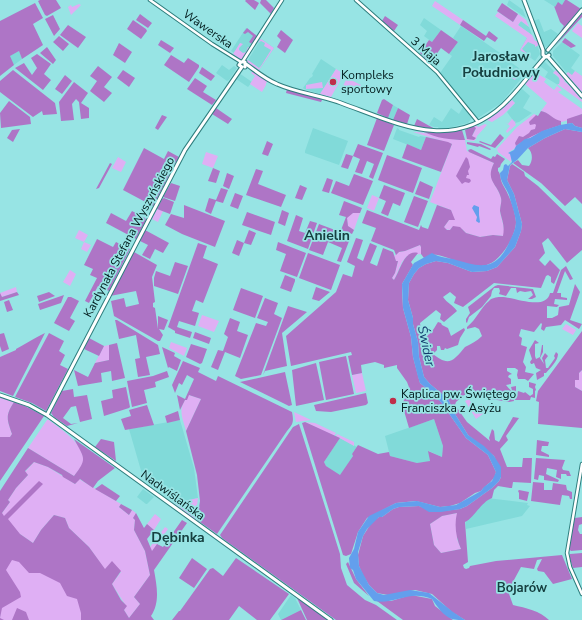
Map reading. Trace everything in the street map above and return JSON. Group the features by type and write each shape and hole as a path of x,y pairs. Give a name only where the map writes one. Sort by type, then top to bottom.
{"main road":[{"path":"524,0 538,38 547,54 582,96"},
{"name":"Wawerska","path":"243,64 270,81 285,88 338,102 405,126 430,131 450,130 478,122 492,114 504,104 582,10"},
{"name":"Kardynała Stefana Wyszyńskiego","path":"47,415 185,150 243,64"},
{"name":"Nadwiślańska","path":"0,394 29,405 47,415 331,620"}],"street":[{"name":"Wawerska","path":"150,0 243,64"},
{"name":"Kardynała Stefana Wyszyńskiego","path":"243,64 282,0"},
{"name":"3 Maja","path":"356,0 439,74 478,122"},
{"path":"582,464 567,553 570,567 582,594"}],"shaded area":[{"path":"56,0 61,8 47,16 45,15 38,1"},
{"path":"254,0 259,3 255,10 245,1"},
{"path":"261,0 266,0 274,8 271,14 260,3"},
{"path":"509,0 523,10 526,18 507,5"},
{"path":"544,0 565,0 562,5 555,7"},
{"path":"565,0 581,9 560,35 559,34 564,26 560,22 554,6 555,7 558,2 562,5"},
{"path":"435,1 463,20 460,25 432,6"},
{"path":"35,3 43,18 33,24 43,45 22,59 19,51 10,56 14,65 0,76 0,21"},
{"path":"502,3 518,14 513,22 497,11"},
{"path":"79,4 81,5 71,15 68,7"},
{"path":"498,12 513,22 518,14 526,20 529,27 521,21 518,25 532,35 539,45 535,47 535,45 528,42 522,49 532,58 520,50 527,38 495,16"},
{"path":"582,12 582,17 555,46"},
{"path":"140,14 152,23 148,28 136,20"},
{"path":"53,15 60,29 54,36 45,19"},
{"path":"385,16 398,25 394,31 382,21"},
{"path":"424,18 441,30 432,42 424,36 427,31 420,25"},
{"path":"539,19 544,32 551,29 558,34 549,46 545,47 533,21"},
{"path":"133,20 147,31 141,39 127,29"},
{"path":"463,20 486,36 489,31 498,38 495,42 487,37 484,41 460,25"},
{"path":"521,21 529,27 532,35 518,25"},
{"path":"578,23 582,26 582,38 572,31"},
{"path":"68,25 86,37 78,48 60,35"},
{"path":"461,26 526,73 501,103 478,118 476,118 440,73 452,56 449,54 458,42 453,38"},
{"path":"246,28 255,35 256,38 243,59 231,51"},
{"path":"247,28 257,36 252,44 249,42 253,36 248,32 245,34 243,33"},
{"path":"281,30 293,40 285,53 277,47 281,40 277,36"},
{"path":"441,30 458,42 449,54 441,48 430,63 420,53 429,40 432,42"},
{"path":"59,36 69,44 63,51 53,42"},
{"path":"527,38 537,45 539,50 540,54 535,61 520,50"},
{"path":"565,38 576,46 571,48 562,42"},
{"path":"261,39 274,48 259,70 248,62 248,60"},
{"path":"261,39 274,48 259,70 247,62 248,59 259,68 271,50 264,46 265,43 261,41 258,43"},
{"path":"161,40 174,48 170,53 158,45"},
{"path":"562,42 580,55 571,68 575,71 572,76 566,72 553,56 553,51"},
{"path":"119,43 132,52 125,63 113,55"},
{"path":"240,43 243,44 239,50 243,53 246,52 248,47 250,48 242,60 233,54"},
{"path":"47,47 56,60 53,64 40,53"},
{"path":"19,51 22,59 14,65 9,56"},
{"path":"37,54 51,64 44,74 51,80 43,90 15,68 24,63 32,75 37,68 31,58"},
{"path":"171,55 184,63 188,58 199,65 189,82 164,65"},
{"path":"321,59 336,69 320,94 303,88 312,77 312,74"},
{"path":"544,61 554,71 553,73 562,80 559,85 545,77 548,72 540,66"},
{"path":"222,65 229,70 234,66 237,68 227,81 216,73"},
{"path":"98,66 112,77 104,87 112,93 104,102 90,91 97,81 90,76"},
{"path":"202,67 215,76 211,81 199,73"},
{"path":"516,68 521,72 515,80 510,77"},
{"name":"Kompleks sportowy","path":"336,69 344,74 331,97 320,94"},
{"path":"13,70 55,103 57,114 43,115 42,111 33,117 0,92 0,81"},
{"path":"123,70 135,78 129,87 117,78"},
{"path":"556,70 582,100 582,102 557,84 560,82 558,76 553,73"},
{"path":"253,71 269,81 266,83 262,92 250,84 255,76 251,73"},
{"path":"575,71 582,76 582,92 566,74 568,72 572,75"},
{"path":"535,72 546,79 544,82 554,90 557,86 562,90 558,92 582,109 582,114 561,122 541,111 547,103 525,84"},
{"path":"239,73 252,82 248,87 236,79"},
{"path":"65,75 72,81 62,94 55,89"},
{"path":"195,78 207,86 203,92 216,100 212,105 187,89"},
{"path":"347,78 361,85 361,87 343,86"},
{"path":"74,82 88,93 81,103 89,108 89,118 81,119 79,102 76,99 72,104 74,120 61,121 59,102"},
{"path":"322,82 323,88 306,89 306,85"},
{"path":"521,88 530,96 523,108 532,113 515,123 507,112 515,103 512,100"},
{"path":"287,89 321,98 322,100 321,102 286,93"},
{"path":"384,99 393,105 388,118 377,113 382,100"},
{"path":"512,100 515,103 503,115 492,122 487,120 498,112"},
{"path":"9,101 30,117 31,124 1,128 0,113"},
{"path":"393,105 398,108 393,120 388,118"},
{"path":"463,107 472,118 468,123 444,129 439,129 438,127 429,125 434,117 442,122 451,108 459,114"},
{"path":"216,108 232,119 228,124 212,114"},
{"path":"398,108 410,115 407,124 393,120"},
{"path":"541,111 561,121 561,125 537,134 516,146 515,143 519,136 523,137 531,130 535,129 536,125 530,125 529,122 536,115 538,116"},
{"path":"534,114 536,115 541,132 509,152 511,155 511,162 498,152 497,149 517,127"},
{"path":"582,114 582,128 575,126 572,123 567,124 567,119"},
{"path":"162,115 167,117 158,130 155,128"},
{"path":"377,118 394,125 384,151 367,145"},
{"path":"417,119 435,129 414,126"},
{"path":"512,119 515,122 516,121 516,125 507,133 506,131 510,126 505,122 508,124"},
{"path":"572,123 575,126 582,128 582,132 565,129 545,138 528,148 510,165 507,180 514,194 522,224 515,247 497,267 487,271 472,272 448,263 436,261 419,268 409,283 408,300 418,342 419,357 424,377 448,399 468,435 484,446 494,456 501,467 501,477 492,488 467,506 460,509 429,512 419,506 399,507 393,509 382,517 379,517 367,529 363,536 358,552 359,566 369,585 377,593 384,595 410,590 429,593 465,620 455,620 449,618 440,610 432,599 424,596 409,596 382,602 374,601 356,579 353,570 350,568 349,558 354,549 358,532 369,516 396,503 417,501 440,507 456,505 481,491 492,481 496,472 488,455 466,438 441,402 420,383 413,357 411,337 403,308 402,284 414,263 432,253 442,257 477,265 491,264 497,260 503,254 508,245 516,225 515,215 509,195 500,176 504,165 506,164 508,166 512,162 510,154 508,153 514,150 516,146 525,139 530,138 542,131"},
{"path":"485,124 487,125 474,141 466,140 465,130 466,139 472,136 476,129 473,126 476,125 478,127"},
{"path":"473,126 476,128 472,136 476,138 474,140 467,139 465,130"},
{"path":"313,128 348,141 339,165 305,153"},
{"path":"397,128 419,137 426,137 421,150 393,139"},
{"path":"20,129 13,142 7,138 12,130"},
{"path":"565,129 582,132 582,204 575,197 565,206 541,183 513,163 518,160 522,165 529,166 532,157 528,148"},
{"path":"462,130 465,140 454,140 434,136 424,132"},
{"path":"413,132 465,140 467,151 494,163 491,174 493,182 501,198 500,211 504,236 493,235 480,237 466,233 462,229 452,227 450,230 445,229 444,227 449,220 453,220 451,210 430,202 452,144"},
{"path":"500,134 504,138 495,148 479,142 480,141 491,145"},
{"path":"426,137 452,144 441,172 402,158 407,144 421,150"},
{"path":"267,141 273,144 268,156 262,154"},
{"path":"467,142 481,144 491,149 467,144"},
{"path":"358,144 383,153 373,179 369,177 374,164 367,161 362,174 355,172 360,159 353,156"},
{"path":"144,148 164,159 168,151 179,157 174,165 166,161 161,170 169,175 153,206 123,190"},
{"path":"471,149 491,159 497,154 505,159 498,168 498,171 511,202 516,222 511,240 499,257 489,264 478,266 461,263 437,255 431,255 424,258 421,254 420,245 399,252 396,255 394,250 371,241 376,228 362,223 367,210 419,230 421,225 422,227 428,229 437,205 451,210 455,220 449,220 444,227 447,230 450,230 453,226 460,227 466,233 480,237 493,235 503,236 504,232 500,211 501,198 491,178 494,163 469,152 468,150"},
{"path":"206,152 218,156 213,168 202,164"},
{"path":"346,154 353,156 348,169 341,167"},
{"path":"387,155 422,168 413,193 378,180"},
{"path":"118,157 126,162 121,172 112,168"},
{"path":"466,157 470,167 468,171 469,175 467,175 466,178 470,179 471,181 469,183 465,182 462,184 456,176"},
{"path":"110,163 112,164 99,188 96,189"},
{"path":"512,164 524,172 525,176 538,186 582,229 582,250 567,263 548,238 542,243 545,253 539,260 545,266 550,260 560,270 554,284 551,282 551,277 548,275 546,276 541,288 494,283 463,307 454,303 456,297 450,292 443,297 457,311 444,322 440,319 441,314 436,310 420,323 422,338 430,334 438,322 448,328 451,336 464,328 465,330 458,345 447,349 445,348 444,350 441,350 440,346 437,346 437,350 433,354 444,361 450,361 459,355 465,347 482,336 479,329 475,327 467,329 467,327 490,300 494,298 506,297 528,302 542,302 547,299 550,293 553,293 561,270 566,266 573,279 570,280 565,271 557,293 561,293 561,297 567,298 567,300 555,299 554,304 559,305 557,307 547,306 547,318 552,318 558,315 559,307 569,305 575,284 580,292 570,320 582,324 579,329 565,320 561,325 546,327 544,331 541,329 541,323 534,332 521,329 519,336 522,338 521,345 527,347 523,362 526,367 525,372 534,374 528,381 525,379 518,379 518,370 515,368 507,368 507,371 512,374 508,377 511,379 511,384 506,385 512,392 514,401 509,402 464,395 456,402 455,405 467,422 490,441 489,438 492,429 494,431 495,440 499,442 513,417 519,418 506,436 508,440 500,449 507,467 522,467 523,458 532,458 531,483 513,482 512,488 498,486 494,490 492,498 484,503 465,522 468,562 463,565 464,568 466,569 470,566 496,561 562,555 572,579 553,584 544,572 538,571 537,569 542,559 537,560 534,569 521,567 508,591 513,605 537,612 549,620 465,620 452,612 432,594 415,590 388,595 377,593 369,585 363,575 359,566 358,555 363,536 372,522 393,509 399,507 419,506 434,512 460,509 467,506 492,488 501,477 501,471 494,456 468,435 448,399 424,377 419,357 418,342 408,300 409,283 419,268 426,264 436,261 448,263 472,272 487,271 497,267 515,247 522,224 514,194 507,180 510,166","holes":["457,513 456,531 461,549 441,553 434,545 430,524 442,516"]},
{"path":"213,168 220,171 216,183 208,181"},
{"path":"256,169 263,171 258,184 286,195 281,207 246,195"},
{"path":"227,173 234,176 229,189 223,186"},
{"path":"354,174 373,181 363,205 331,193 336,181 349,186"},
{"path":"327,178 333,180 329,193 322,191"},
{"path":"420,181 433,187 429,199 415,194"},
{"path":"171,183 180,186 175,201 163,197"},
{"path":"300,185 307,188 302,200 295,198"},
{"path":"384,185 405,193 400,206 393,203 388,216 381,213 386,201 379,198"},
{"path":"221,188 228,190 223,203 216,201 211,214 205,211 209,198 216,200"},
{"path":"235,193 243,196 238,209 230,206"},
{"path":"372,195 379,198 374,211 367,208"},
{"path":"414,196 428,201 418,227 404,222"},
{"path":"164,198 174,202 170,214 157,209"},
{"path":"344,201 362,208 360,213 353,213 347,218 348,226 354,230 352,234 341,230 346,217 339,215"},
{"path":"184,205 225,221 215,247 182,234 165,225 171,214 184,218"},
{"path":"474,205 479,207 479,223 476,221 477,217 472,208"},
{"path":"157,209 163,211 158,222 152,219"},
{"path":"282,210 289,213 285,226 278,223"},
{"path":"132,211 146,220 136,239 106,223 111,213 126,221"},
{"path":"247,212 275,222 271,235 242,225"},
{"path":"357,212 360,213 354,230 348,226 347,218 350,214"},
{"path":"296,215 303,218 299,231 305,233 310,221 317,223 308,249 287,241"},
{"path":"319,224 351,236 341,262 337,261 342,248 328,242 323,255 309,250"},
{"path":"79,230 88,235 84,242 75,238"},
{"path":"145,230 169,243 163,253 155,249 150,259 142,255 148,245 140,241"},
{"path":"249,230 256,233 251,245 244,243"},
{"path":"356,238 363,240 357,258 363,261 370,243 377,246 370,263 377,266 383,248 393,252 396,261 398,261 392,278 394,280 406,257 409,254 418,253 411,262 413,265 402,284 402,291 403,308 411,337 413,357 420,383 441,402 466,438 488,455 496,472 492,481 481,491 475,493 460,503 440,507 416,501 396,503 367,518 358,532 351,554 346,556 343,555 302,423 305,422 340,438 324,462 326,466 340,475 353,456 352,454 358,445 378,454 389,452 390,456 417,463 430,461 428,451 442,457 443,446 434,419 409,428 402,404 405,398 412,395 407,382 397,368 397,365 384,368 384,365 375,362 361,365 362,373 352,375 348,356 352,355 351,352 291,366 286,336 336,292 343,274 352,277 355,266 347,262"},
{"path":"97,239 113,247 116,242 130,249 109,291 98,286 89,303 85,301 97,278 90,275 93,269 84,265"},
{"path":"237,240 244,243 239,256 232,253"},
{"path":"84,242 91,245 87,252 81,249"},
{"path":"278,242 306,253 297,277 280,271 286,254 276,250"},
{"path":"198,243 207,246 203,258 218,264 203,303 196,300 192,311 199,313 195,326 179,321 177,327 192,332 190,338 175,333 175,331 168,327"},
{"path":"420,245 421,254 407,256 402,262 394,280 392,278 398,261 396,261 394,256 399,252"},
{"path":"134,252 157,265 152,277 155,302 153,303 153,307 155,308 158,329 158,316 168,320 164,330 159,329 163,335 160,341 114,316 111,301 124,298 126,307 139,304 136,291 110,296"},
{"path":"308,253 340,265 331,290 299,278"},
{"path":"175,262 188,266 178,294 154,286 156,271 170,276"},
{"path":"70,270 76,274 70,286 63,282"},
{"path":"285,275 295,279 291,292 280,288"},
{"path":"498,285 533,289 536,297 528,299 533,295 531,291 520,291 517,293 516,288 511,288 506,296 499,294 499,288 494,288 491,296 482,307 469,317 467,323 466,319 470,313 468,307"},
{"path":"16,287 17,292 1,297 0,293"},
{"path":"316,287 330,292 319,301 312,299"},
{"path":"241,288 263,296 255,318 233,310"},
{"path":"17,292 19,295 0,301 0,293 2,297"},
{"path":"49,292 55,296 39,302 37,296"},
{"path":"64,295 61,303 40,310 38,304"},
{"path":"68,297 79,301 70,318 75,321 69,331 54,323"},
{"path":"265,298 278,303 274,314 282,318 261,375 241,379 235,376 256,323 266,326 268,322 257,318"},
{"path":"9,300 13,310 7,312 4,302"},
{"path":"288,306 307,312 282,333 287,366 265,371 263,375"},
{"path":"202,315 219,321 214,332 198,326"},
{"path":"230,318 240,322 237,331 248,335 240,358 225,352 218,370 211,367 218,350 223,351 228,337 224,334"},
{"path":"115,320 158,345 160,354 146,357 150,375 138,377 135,359 140,358 136,335 119,339"},
{"path":"566,324 576,330 573,335 562,329"},
{"path":"582,331 582,370 579,373 579,380 575,380 575,387 582,391 582,428 538,424 539,402 536,401 538,391"},
{"path":"195,332 211,338 209,344 193,338"},
{"path":"4,333 9,349 2,352 0,346 0,334"},
{"path":"45,333 13,396 0,391 0,357 16,350"},
{"path":"49,333 64,341 59,351 65,355 60,365 68,369 46,411 32,403 15,397"},
{"path":"89,338 104,346 99,356 84,349"},
{"path":"535,340 539,343 535,344 536,359 540,357 542,345 543,352 540,358 544,364 542,358 545,353 548,356 545,360 546,368 548,368 555,358 554,356 556,352 558,354 554,364 546,373 544,373 544,376 537,380 536,373 541,370 536,368 534,363 531,364 530,362 532,359 529,350"},
{"path":"171,342 187,348 184,356 169,348"},
{"path":"117,343 125,378 112,381 111,371 101,373 102,382 78,386 74,370 88,377 95,363 109,360 109,345"},
{"path":"191,344 207,349 202,363 200,364 186,357"},
{"path":"109,345 109,360 95,363 104,346"},
{"path":"162,347 175,353 174,356 181,360 177,371 169,367 168,368"},
{"path":"346,356 354,394 326,400 319,362"},
{"path":"183,361 200,368 198,372 216,381 218,376 292,412 293,421 291,426 217,534 197,520 200,501 197,475 186,431 201,399 189,395 180,410 177,395 185,399 194,379 187,375 182,385 179,383 175,393 172,385"},
{"path":"316,363 324,400 296,406 292,370"},
{"path":"582,370 582,391 575,387 575,380 579,379 579,373"},
{"path":"167,371 169,377 155,382 156,387 144,390 147,403 132,407 127,381 153,376"},
{"path":"285,372 292,405 289,406 240,382"},
{"path":"362,373 366,391 356,393 352,375"},
{"path":"529,382 536,384 535,398 531,397 530,400 515,400 511,387 516,386 517,397 518,391 525,392 530,396 533,394 533,389 529,387"},
{"path":"126,387 130,407 104,416 101,401 113,398 112,390"},
{"path":"73,389 74,397 87,395 92,419 80,422 76,406 71,407 63,418 71,424 78,423 67,426 54,417 51,413 62,391"},
{"path":"366,393 368,403 366,405 331,412 316,411 314,405"},
{"path":"189,395 201,399 186,431 182,416 182,408"},
{"path":"0,397 14,402 8,414 8,421 12,434 10,437 0,437"},
{"path":"469,399 474,408 482,404 487,411 476,419 465,401"},
{"path":"14,402 44,416 0,481 0,437 10,437 12,434 8,414"},
{"path":"147,405 154,425 125,430 121,419 131,416 129,410"},
{"path":"178,411 180,420 167,423 165,416"},
{"path":"294,412 311,420 296,422"},
{"path":"434,419 443,446 442,457 429,451 430,462 417,463 390,456 385,436"},
{"path":"47,420 72,438 81,450 83,463 81,468 74,476 28,448"},
{"path":"180,420 194,468 198,498 180,502 142,474 129,429"},
{"path":"305,422 315,423 336,433 334,436"},
{"path":"299,424 340,554 341,568 347,585 365,600 376,605 397,620 336,620 222,538 220,535 293,427"},
{"path":"337,434 354,442 354,446 336,436"},
{"path":"340,438 357,447 340,476 326,466 324,462"},
{"path":"74,439 115,468 98,481 93,488 80,479 75,484 48,467 34,462 25,471 28,475 16,488 8,500 10,502 2,513 4,516 39,481 43,484 8,519 20,534 33,543 41,530 54,515 65,518 69,528 89,547 105,569 112,561 121,571 112,584 121,600 127,606 124,610 129,618 140,604 134,597 150,575 145,551 134,530 135,520 133,518 136,513 144,528 147,524 154,530 147,539 152,551 157,544 163,547 182,520 187,523 154,570 157,600 151,616 154,620 81,620 81,613 77,599 67,596 60,583 40,573 29,573 19,562 12,560 6,570 20,592 21,597 2,608 0,618 0,491 28,448 74,476 83,461 83,458"},
{"path":"101,439 114,442 116,461 95,447"},
{"path":"537,440 549,442 548,446 542,446 541,451 549,455 549,457 536,455"},
{"path":"536,458 565,460 562,468 563,470 569,471 571,476 561,474 561,479 556,477 557,470 547,468 546,474 559,480 558,482 544,480 544,476 539,475 538,480 534,479"},
{"path":"34,462 48,467 75,484 79,479 121,504 119,507 129,515 132,510 136,513 133,518 135,520 134,530 145,551 150,575 134,597 140,604 129,618 124,610 126,606 112,584 121,572 105,570 89,547 69,528 65,518 54,515 41,530 33,543 20,534 20,537 121,620 0,620 2,513 10,502 8,500 16,488 28,475 25,472","holes":["42,484 7,519 4,517"]},
{"path":"533,482 544,483 544,490 552,490 553,483 566,485 567,490 572,492 572,499 570,499 569,496 562,495 560,505 531,501"},
{"path":"102,484 120,496 116,501 95,489"},
{"path":"143,489 154,497 147,504 137,497"},
{"path":"519,490 529,492 527,501 519,499"},
{"path":"198,498 195,520 173,502 175,499 180,502"},
{"path":"487,498 528,503 527,505 530,506 522,516 466,529 465,513"},
{"path":"121,504 132,510 129,515 119,507"},
{"path":"457,513 457,539 461,549 441,553 434,545 430,524 442,516"},
{"path":"155,514 161,519 154,530 147,524"},
{"path":"582,517 582,524 579,525 578,530 580,534 582,534 582,550 571,551 570,538 575,518"},
{"path":"165,527 168,529 152,552 150,547"},
{"path":"582,553 582,567 573,568 570,554"},
{"path":"192,558 207,569 194,588 179,578"},
{"path":"236,558 289,594 270,620 257,620 239,606 229,620 172,620 210,569 213,568 223,576"},
{"path":"348,562 356,579 369,596 354,583 346,564"},
{"path":"291,595 295,598 301,610 281,620 278,614"},
{"path":"411,595 432,599 435,606 453,620 403,620 377,601 391,601"},
{"path":"297,598 329,620 307,620"},
{"path":"17,608 26,612 29,620 12,620"},
{"path":"301,610 306,620 281,620"}],"place":[{"name":"Kompleks sportowy","path":"333,82"},
{"name":"Kaplica pw. Świętego Franciszka z Asyżu","path":"393,401"}],"district":[{"name":"Jarosław Południowy","path":"501,64"},
{"name":"Anielin","path":"327,235"},
{"name":"Dębinka","path":"178,537"},
{"name":"Bojarów","path":"522,588"}],"water label":[{"name":"Świder","path":"426,346"}]}
